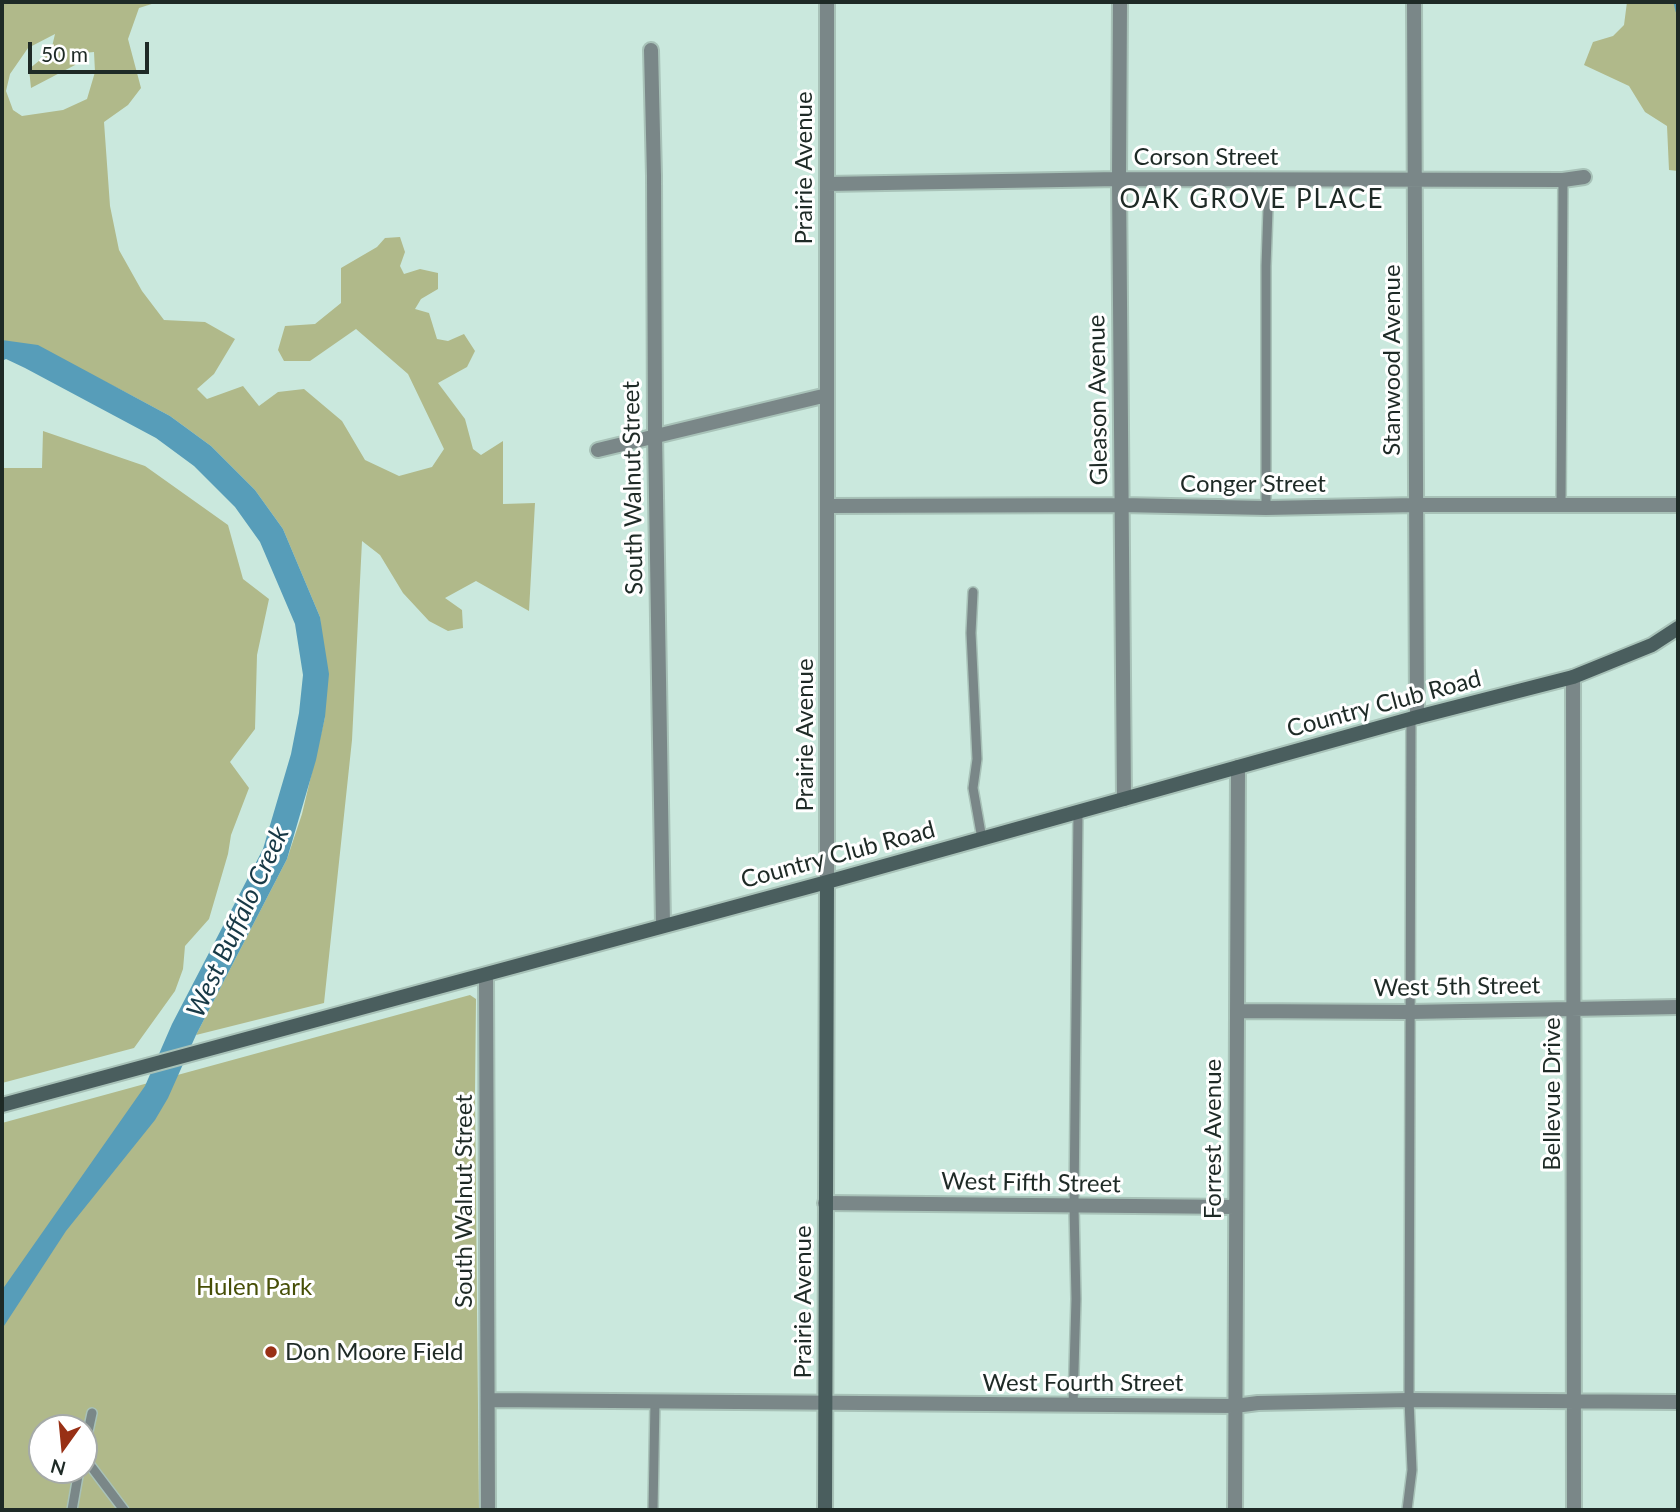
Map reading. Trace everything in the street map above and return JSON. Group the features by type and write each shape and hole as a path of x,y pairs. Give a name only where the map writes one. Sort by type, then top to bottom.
{"main road":[{"name":"Country Club Road","path":"2,1105 827,882 1414,718 1573,677 1651,645 1678,628"},
{"name":"Prairie Avenue","path":"825,1510 827,882"}],"street":[{"name":"Prairie Avenue","path":"827,2 827,882"},
{"name":"Gleason Avenue","path":"1120,2 1124,799"},
{"name":"Stanwood Avenue","path":"1414,2 1414,718"},
{"name":"South Walnut Street","path":"651,50 654,435 663,925"},
{"name":"Corson Street","path":"827,184 1119,179 1563,180 1584,177"},
{"path":"598,450 827,395"},
{"name":"Conger Street","path":"828,506 1122,505 1266,508 1678,505"},
{"name":"Bellevue Drive","path":"1573,677 1574,1510"},
{"name":"Forrest Avenue","path":"1235,1510 1238,767"},
{"name":"South Walnut Street","path":"486,975 488,1510"},
{"name":"West 5th Street","path":"1237,1011 1410,1012 1678,1007"},
{"name":"West Fifth Street","path":"825,1203 1236,1206"},
{"name":"West Fourth Street","path":"488,1400 1073,1406 1235,1406 1258,1403 1409,1400 1678,1402"}],"lane":[{"path":"1266,508 1266,266 1269,180"},
{"path":"1561,506 1563,180"},
{"path":"973,592 971,633 976,759 973,788 982,839"},
{"path":"1407,1510 1412,1470 1409,1400 1410,1012 1414,718"},
{"path":"1073,1406 1078,812"},
{"path":"653,1510 655,1402"},
{"path":"98,1476 124,1510"},
{"path":"72,1510 77,1484"}],"green space":[{"path":"2,2 158,2 139,8 128,39 141,88 128,105 104,122 110,206 119,250 142,291 164,320 205,322 235,339 214,374 197,389 207,399 243,386 259,406 278,392 304,389 342,421 365,460 399,476 432,467 444,449 408,374 356,329 310,361 284,361 278,350 285,326 315,324 341,303 341,268 377,247 385,238 400,237 405,252 400,266 404,274 420,269 438,273 438,289 421,299 415,309 429,313 437,339 448,341 464,334 475,351 467,367 438,383 465,419 473,449 481,455 503,441 503,504 535,503 529,611 476,581 445,598 462,610 463,628 448,631 429,621 403,593 380,555 362,541 352,740 324,1003 196,1035 287,859 302,814 325,717 320,617 283,529 255,490 211,446 170,416 84,371 2,340","holes":["55,34 51,51 29,69 31,88 75,65 83,53 94,52 95,72 87,99 63,110 22,116 13,110 6,91 10,74 28,48"]},
{"path":"1627,2 1678,2 1678,171 1669,170 1667,126 1645,112 1629,86 1584,65 1593,42 1613,36 1624,25"},
{"path":"43,431 145,466 228,525 243,579 269,599 257,655 255,729 230,762 249,788 231,835 209,919 185,946 183,969 175,991 134,1048 2,1083 2,468 42,468"},
{"name":"Hulen Park","path":"470,995 476,999 479,1510 2,1510 2,1123"}],"water":[{"name":"West Buffalo Creek","path":"2,340 38,345 170,416 211,446 255,490 283,529 320,617 329,674 325,717 316,760 287,859 196,1035 168,1098 155,1120 66,1231 2,1329 2,1290 145,1086 172,1024 263,849 291,754 303,675 295,624 260,542 235,507 194,466 156,438 25,368 6,359 2,361"}],"waterway":[{"path":"1676,2 1678,11"}],"place":[{"name":"Don Moore Field","path":"271,1352"}],"district":[{"name":"OAK GROVE PLACE","path":"1252,200"}]}
